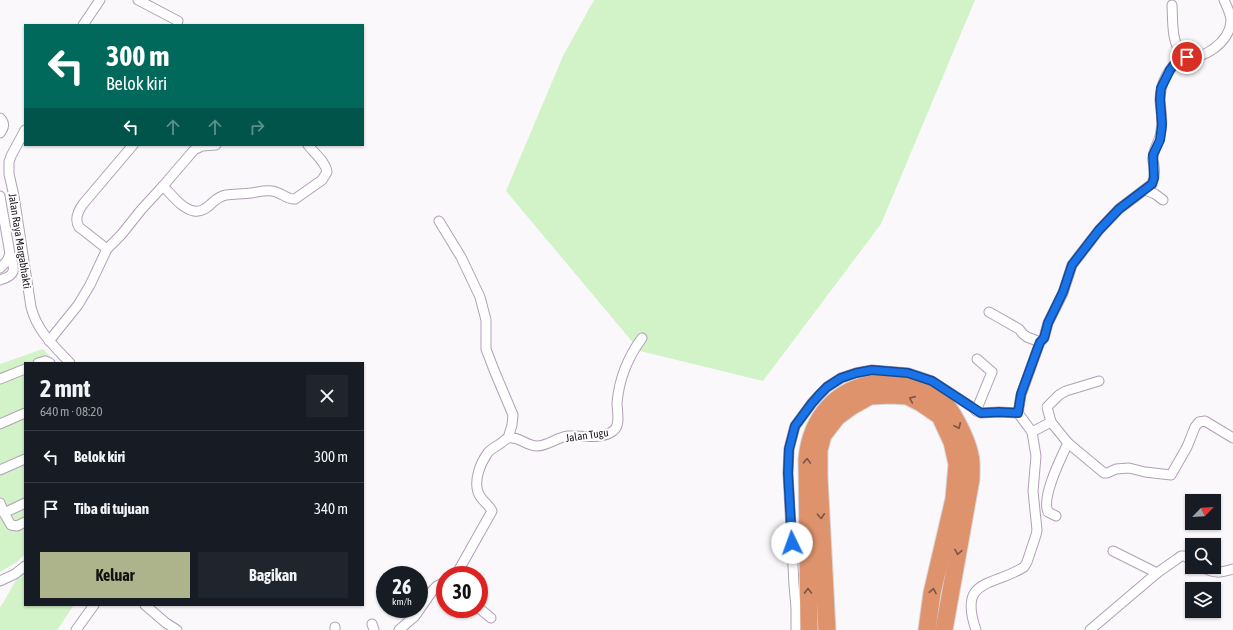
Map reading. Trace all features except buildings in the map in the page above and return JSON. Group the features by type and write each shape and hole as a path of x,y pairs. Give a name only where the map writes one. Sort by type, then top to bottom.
{"highway":[{"path":"809,630 808,445 818,421 828,408 841,396 858,387 873,383 892,381 911,385 940,399 953,414 970,455 971,479 944,630"},
{"path":"827,630 819,477 819,450 823,435 837,417 852,406 870,396 890,395 907,396 921,403 940,416 952,442 957,464 954,499 932,593 927,630"}],"street":[{"path":"85,24 100,0"},
{"path":"138,0 178,21"},
{"path":"1182,56 1187,57 1200,55 1213,50 1220,44 1230,27 1231,21 1230,14 1224,0"},
{"path":"1172,6 1176,44 1182,56"},
{"path":"976,630 971,610 971,599 974,593 987,583 1024,567 1037,530 1033,486 1036,456 1032,432 1018,413 1021,394 1040,342 1044,338 1048,323 1063,292 1072,265 1099,230 1119,209 1152,184 1154,178 1153,155 1160,140 1162,125 1160,99 1161,88 1170,70 1182,56"},
{"path":"0,118 4,125 0,133"},
{"name":"Jalan Raya Margabhakti","path":"24,132 11,156 9,162 9,174 31,307 38,325 49,341 69,362"},
{"path":"107,249 79,227 77,223 78,215 83,204 132,146"},
{"path":"49,341 78,305 90,285 107,249 121,235 141,210 198,146"},
{"path":"163,186 182,205 193,211 202,211 219,197 236,194 273,191 291,199 295,199 322,180 327,172 326,167 309,146"},
{"path":"1145,190 1155,194 1163,200"},
{"path":"0,202 14,268 14,272 9,278 0,280"},
{"path":"440,221 461,257 480,297 486,320 486,349 513,415 508,438 490,450 480,468 476,481 477,490 482,500 492,510 461,566"},
{"path":"0,268 7,261 10,254"},
{"path":"989,312 1019,329 1027,337 1040,342"},
{"name":"Jalan Tugu","path":"508,438 518,438 533,446 541,446 567,436 598,436 614,431 618,423 617,405 620,388 628,361 634,348 642,338"},
{"path":"976,411 992,372 977,359"},
{"path":"0,379 24,369"},
{"path":"796,630 788,481 789,449 795,426 812,403 827,387 841,378 872,370 908,373 932,381 981,413 1018,413"},
{"path":"1099,381 1066,391 1047,406 1051,422 1068,443 1104,473 1116,469 1129,468 1145,472 1171,475 1187,447 1195,427 1199,422 1205,421 1233,438"},
{"path":"0,424 24,413"},
{"path":"1032,432 1051,422"},
{"path":"1056,516 1048,512 1045,504 1050,485 1068,443"},
{"path":"0,470 24,459"},
{"path":"0,503 11,524 17,526 24,522"},
{"path":"4,513 24,503"},
{"path":"1113,551 1157,573"},
{"path":"1090,630 1157,573 1181,556 1185,556"},
{"path":"0,581 15,574 24,567"},
{"path":"1221,572 1233,569"},
{"path":"399,630 415,616 436,587"},
{"path":"76,630 93,606"},
{"path":"146,606 166,623 177,630"}],"green space":[{"path":"594,0 975,0 881,224 763,381 640,351 506,191 563,56"},
{"path":"43,349 56,362 24,362 24,555 17,562 0,572 0,364"},
{"path":"24,573 24,606 73,606 57,630 0,630 0,607 16,580"}],"route":[{"path":"792,543 788,473 789,449 795,426 819,395 827,387 841,378 872,370 908,373 932,381 981,413 1018,413 1021,394 1040,342 1044,338 1052,313 1066,286 1072,265 1099,230 1119,209 1152,184 1154,178 1153,155 1160,140 1162,125 1160,99 1161,88 1176,62 1182,56 1187,57"}]}
